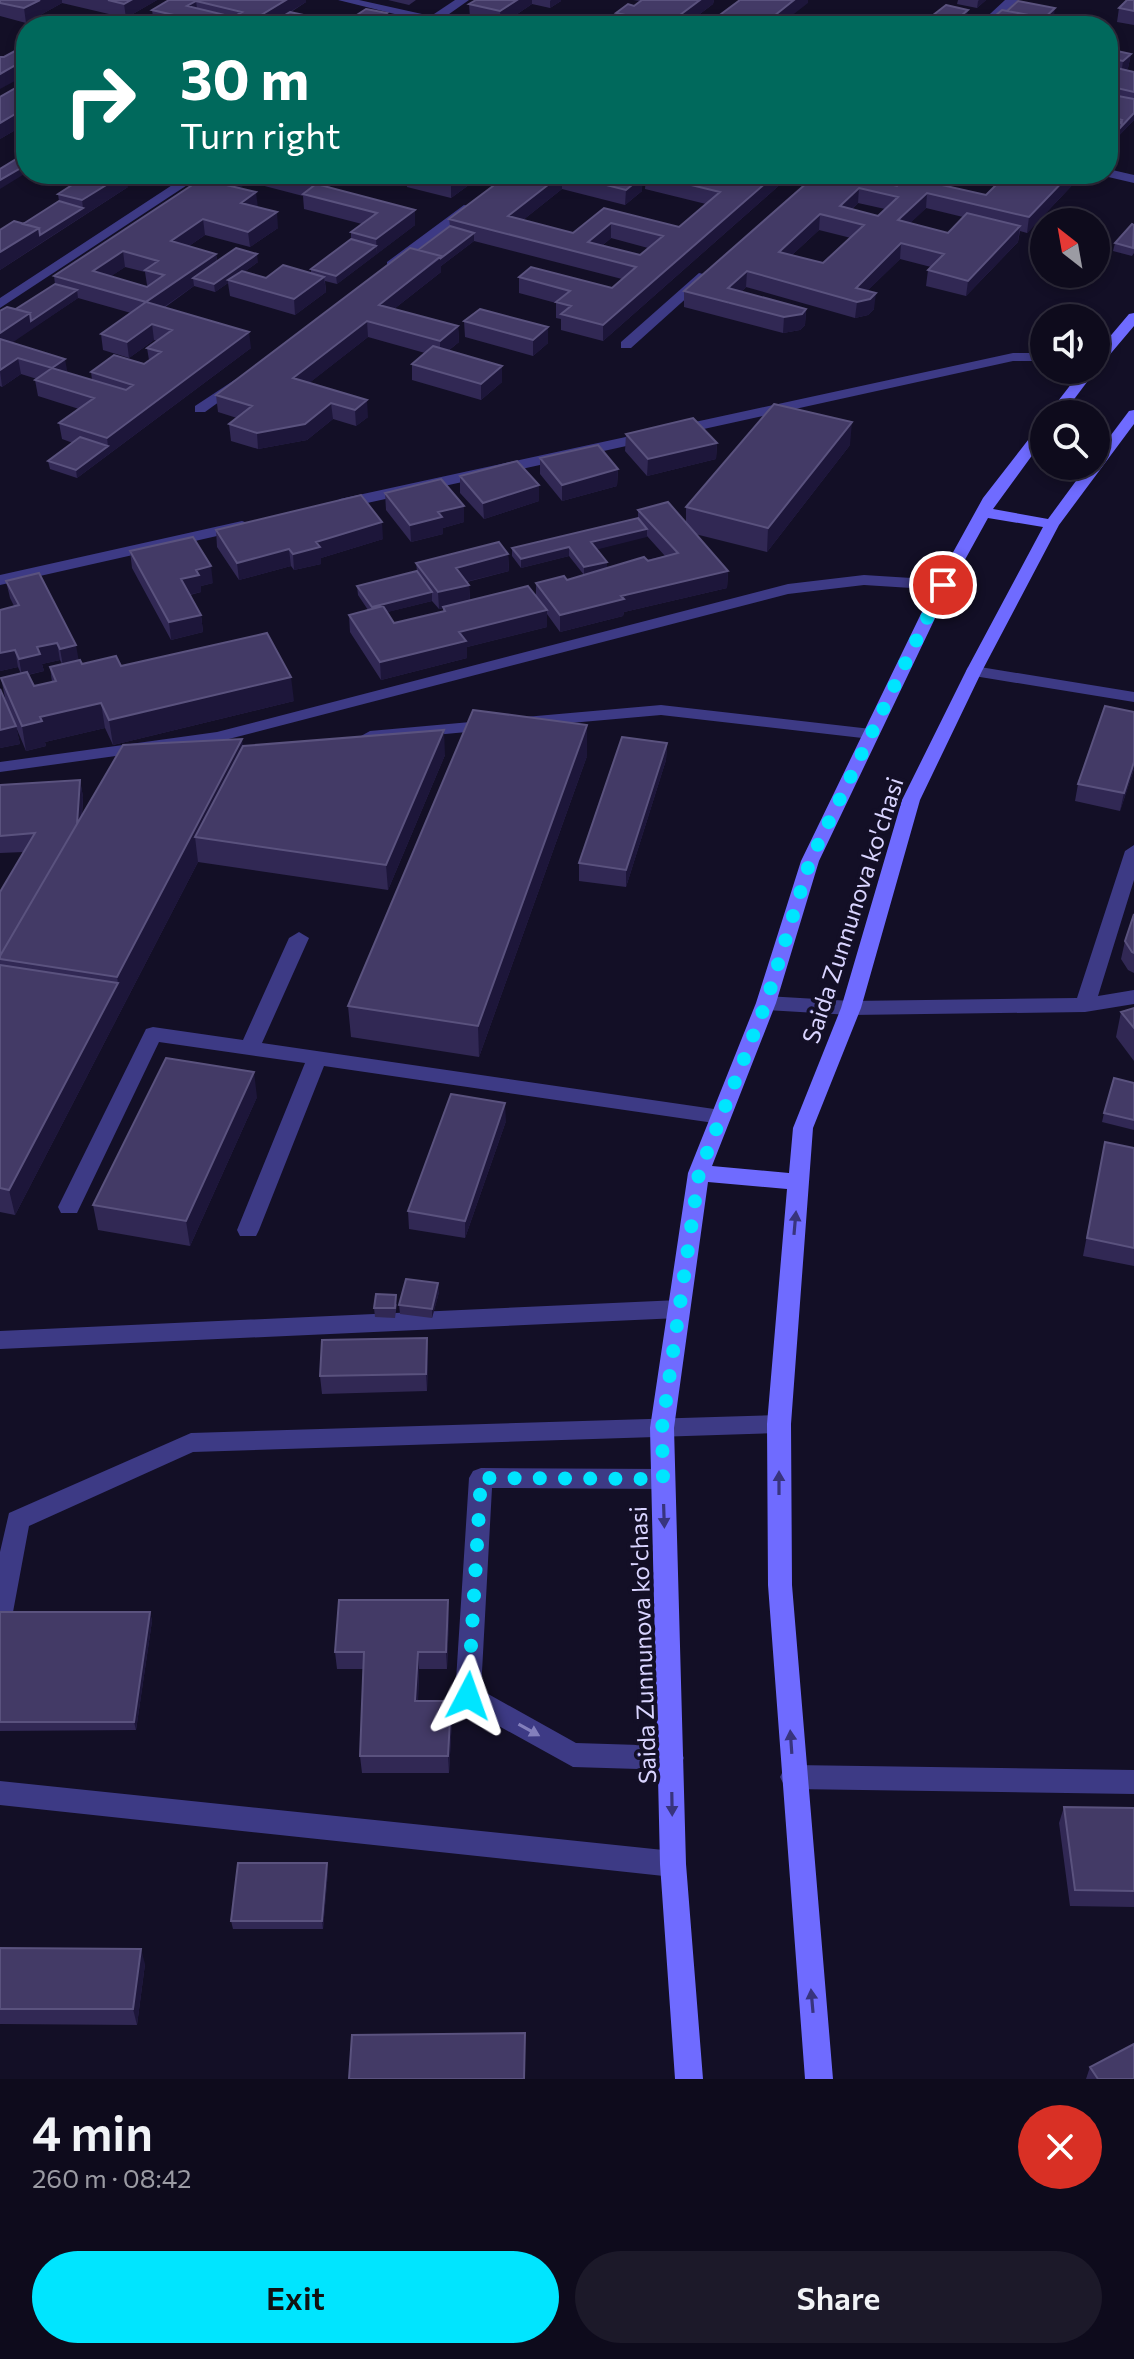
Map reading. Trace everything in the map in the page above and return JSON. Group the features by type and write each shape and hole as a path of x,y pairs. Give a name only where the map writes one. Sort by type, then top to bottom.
{"main road":[{"path":"1110,345 1134,317"},
{"path":"1066,400 1078,384"},
{"name":"Saida Zunnunova ko'chasi","path":"1110,447 1134,414"},
{"name":"Saida Zunnunova ko'chasi","path":"689,2079 673,1864 662,1428 699,1173 766,1003 810,861 943,585 983,512 1030,448"},
{"name":"Saida Zunnunova ko'chasi","path":"819,2079 780,1585 779,1424 803,1128 851,1008 911,800 974,671 1052,524 1085,480"},
{"path":"983,512 1052,524"},
{"path":"699,1173 799,1182"}],"street":[{"path":"156,16 184,0"},
{"path":"344,0 402,16"},
{"path":"439,16 463,0"},
{"path":"994,16 1012,0"},
{"path":"0,304 183,184"},
{"path":"376,278 476,202"},
{"path":"626,345 717,265"},
{"path":"322,508 782,405 1013,357 1030,357"},
{"path":"200,409 251,372"},
{"path":"0,580 261,522"},
{"path":"0,767 217,737 788,589 864,580 943,585"},
{"path":"974,671 1134,697"},
{"path":"370,736 661,710 871,734"},
{"path":"1085,1005 1134,851"},
{"path":"250,1048 299,938"},
{"path":"766,1003 851,1008 1085,1005 1134,997"},
{"path":"69,1207 153,1034 721,1117"},
{"path":"248,1230 317,1058"},
{"path":"0,1340 679,1309"},
{"path":"1,1612 18,1520 191,1443 779,1424"},
{"path":"663,1479 481,1478 468,1696 573,1755 671,1758"},
{"path":"793,1777 1134,1782"},
{"path":"0,1793 673,1864"}],"building":[{"path":"0,0 40,0 24,8 0,3"},
{"path":"108,0 131,0 124,4"},
{"path":"169,0 286,0 260,16 235,16 242,12 196,1 187,6 229,16 178,16 152,10"},
{"path":"476,0 517,0 500,11 469,4"},
{"path":"642,0 700,0 679,16 616,13 628,4 634,6"},
{"path":"740,0 794,0 774,16 718,16"},
{"path":"1127,0 1134,0 1134,11 1119,8"},
{"path":"1018,1 1055,8 1046,16 1007,11"},
{"path":"946,5 968,10 961,16 932,16"},
{"path":"366,9 387,13 383,16 355,16"},
{"path":"1002,10 1034,16 995,16"},
{"path":"290,12 308,16 283,16"},
{"path":"16,50 16,65 0,74 0,57"},
{"path":"1118,51 1131,54 1123,61 1118,60"},
{"path":"1118,68 1134,72 1134,92 1118,88"},
{"path":"16,88 16,114 0,123 0,97"},
{"path":"1118,96 1134,99 1134,113 1121,127 1122,120 1118,119"},
{"path":"16,159 16,171 0,180 0,169"},
{"path":"74,184 108,184 82,200 58,194"},
{"path":"194,184 222,184 256,192 241,203 277,212 248,232 203,219 171,241 216,254 146,302 54,276","holes":["123,251 158,261 145,270 164,275 147,287 93,271"]},
{"path":"316,184 415,210 376,239 351,232 377,213 303,194"},
{"path":"496,184 549,184 508,216 573,233 604,208 679,227 720,192 687,184 765,184 603,325 561,314 571,306 556,302 570,291 519,277 531,267 612,288 636,267 449,219","holes":["611,223 663,236 640,255 588,242"]},
{"path":"602,184 633,184 626,190"},
{"path":"806,184 937,184 986,195 997,184 1060,184 1038,208 1030,208 1029,217 927,193 898,220 948,233 967,213 1020,226 968,281 928,270 944,254 901,243 856,288 876,293 870,299 857,302 747,271 728,288 806,309 802,314 784,317 684,291","holes":["859,188 898,197 878,216 840,206","820,214 864,225 823,263 779,252"]},
{"path":"59,201 83,208 40,235 39,228 23,224"},
{"path":"14,221 39,228 0,252 0,230"},
{"path":"1132,224 1133,248 1115,243"},
{"path":"450,226 474,233 441,258 418,250"},
{"path":"351,239 376,246 336,276 311,269"},
{"path":"236,248 257,254 214,284 193,278"},
{"path":"410,248 441,256 379,305 458,326 440,341 367,321 293,378 367,400 355,410 331,403 305,424 257,433 229,424 252,406 216,395"},
{"path":"283,265 324,277 294,299 228,280 242,271 266,278"},
{"path":"55,284 77,290 31,321 30,313 16,309"},
{"path":"146,302 249,332 107,438 59,423 94,398 35,380 52,368 126,390 133,385 91,372 114,355 144,364 161,352 147,348 172,330 152,324 127,342 101,334"},
{"path":"7,307 30,313 0,333 0,311"},
{"path":"480,309 548,327 533,340 464,321"},
{"path":"0,339 65,359 52,368 18,358 0,370"},
{"path":"433,346 502,366 481,384 412,364"},
{"path":"774,404 852,422 768,528 686,507"},
{"path":"693,418 717,443 648,459 626,434"},
{"path":"80,437 108,446 76,470 48,461"},
{"path":"598,445 618,469 562,485 540,458"},
{"path":"517,461 539,485 483,503 460,476"},
{"path":"441,479 464,506 438,512 442,517 410,525 385,493"},
{"path":"361,495 382,522 316,542 320,547 293,554 289,549 237,563 216,530"},
{"path":"668,502 728,571 621,596 624,599 560,615 536,583 564,576 567,580 644,557 648,561 678,553 638,510"},
{"path":"638,518 647,529 591,542 607,562 584,567 569,547 521,559 512,548"},
{"path":"193,537 211,566 196,570 199,575 181,579 201,615 169,622 130,551"},
{"path":"499,542 508,554 456,568 469,585 438,592 416,563"},
{"path":"417,571 432,592 372,607 357,586"},
{"path":"39,573 76,645 60,649 57,643 37,647 40,654 19,659 15,650 0,653 0,610 19,605 6,581"},
{"path":"528,586 547,610 459,632 466,641 380,662 349,615 383,606 394,623"},
{"path":"267,633 291,677 109,720 101,703 40,717 42,721 22,726 1,678 27,672 34,686 56,681 50,667 80,660 82,664 116,656 121,666"},
{"path":"0,689 16,726 0,730"},
{"path":"1105,706 1134,712 1134,762 1124,793 1078,784"},
{"path":"473,710 587,725 478,1026 348,1006"},
{"path":"444,730 386,865 195,837 243,746"},
{"path":"622,737 667,743 626,870 579,863"},
{"path":"242,739 117,977 0,959 123,745"},
{"path":"80,780 77,824 0,956 0,892 35,833 0,836 0,785"},
{"path":"1134,914 1134,953 1125,941"},
{"path":"0,965 118,983 9,1190 0,1188"},
{"path":"1134,1008 1134,1028 1121,1012"},
{"path":"166,1058 254,1072 186,1221 93,1205"},
{"path":"1114,1078 1134,1083 1134,1120 1104,1113"},
{"path":"451,1094 505,1103 465,1221 408,1211"},
{"path":"1105,1142 1134,1148 1134,1248 1087,1238"},
{"path":"406,1279 438,1283 432,1309 399,1305"},
{"path":"376,1294 396,1295 395,1308 374,1308"},
{"path":"427,1338 426,1374 320,1376 322,1340"},
{"path":"339,1600 448,1600 446,1652 418,1652 415,1701 451,1701 448,1756 360,1756 364,1652 335,1652"},
{"path":"0,1612 150,1612 134,1722 0,1722"},
{"path":"1064,1807 1134,1808 1134,1891 1075,1890"},
{"path":"238,1863 327,1863 322,1921 231,1921"},
{"path":"0,1948 141,1949 133,2009 0,2009"},
{"path":"525,2033 524,2079 349,2079 352,2035"},
{"path":"1134,2044 1134,2079 1098,2079 1090,2067"}],"route":[{"path":"468,1696 481,1478 663,1479 662,1428 699,1173 766,1003 810,861 943,585"}]}
